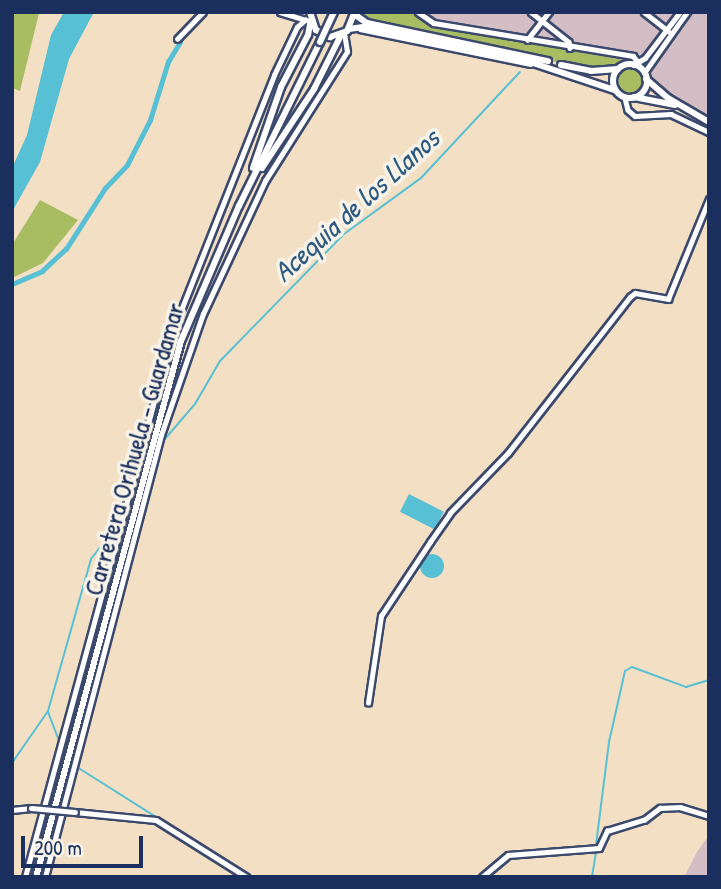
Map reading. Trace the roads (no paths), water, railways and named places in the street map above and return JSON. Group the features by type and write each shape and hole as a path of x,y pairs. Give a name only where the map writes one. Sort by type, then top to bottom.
{"main road":[{"name":"Carretera Orihuela - Guardamar","path":"36,877 181,341 239,206 334,12"},
{"path":"239,206 314,89 348,31 354,13 367,23 573,68 618,69 636,64 645,76 683,108 709,122"},
{"path":"309,16 325,36 348,31 544,64 615,90 625,98 634,97 683,108"},
{"path":"239,206 281,87 308,35 309,16"},
{"path":"615,90 618,69"},
{"path":"634,97 643,91 645,76"}],"street":[{"path":"177,39 203,12"},
{"path":"280,12 309,16"},
{"path":"531,12 569,41 570,48"},
{"path":"527,40 549,12"},
{"path":"644,12 669,32"},
{"path":"645,76 680,12"},
{"path":"636,64 687,12"},
{"path":"419,13 434,23 570,48 634,56 636,64"},
{"path":"25,877 174,328 272,82 297,27 309,16"},
{"path":"45,877 161,435 203,314 265,181 347,52 348,31"},
{"path":"625,98 628,110 635,116 671,114 709,132"},
{"path":"368,703 381,616 430,542 450,513 508,453 630,297 635,293 668,299 709,199"},
{"path":"482,877 508,855 599,848 607,831 644,820 660,808 680,807 709,816"},
{"path":"12,810 31,808 156,820 247,877"}],"water":[{"path":"64,12 94,12 69,59 40,162 12,212 12,168 27,135 51,35"},
{"path":"409,494 444,512 435,530 400,512"},
{"path":"427,554 437,554 444,561 444,571 437,578 427,578 420,571 420,561"}],"waterway":[{"path":"12,284 42,271 66,249 105,188 127,165 150,120 168,62 180,42"},
{"name":"Acequia de los Llanos","path":"145,513 164,440 195,404 220,361 344,234 421,178 520,72"},
{"name":"Acequia de los Llanos","path":"12,763 48,711 91,559 117,525"},
{"path":"596,845 609,742 625,671 632,667 686,687 709,680"},
{"path":"48,712 59,740"},
{"path":"77,767 221,858"},
{"path":"592,877 596,853"}]}
